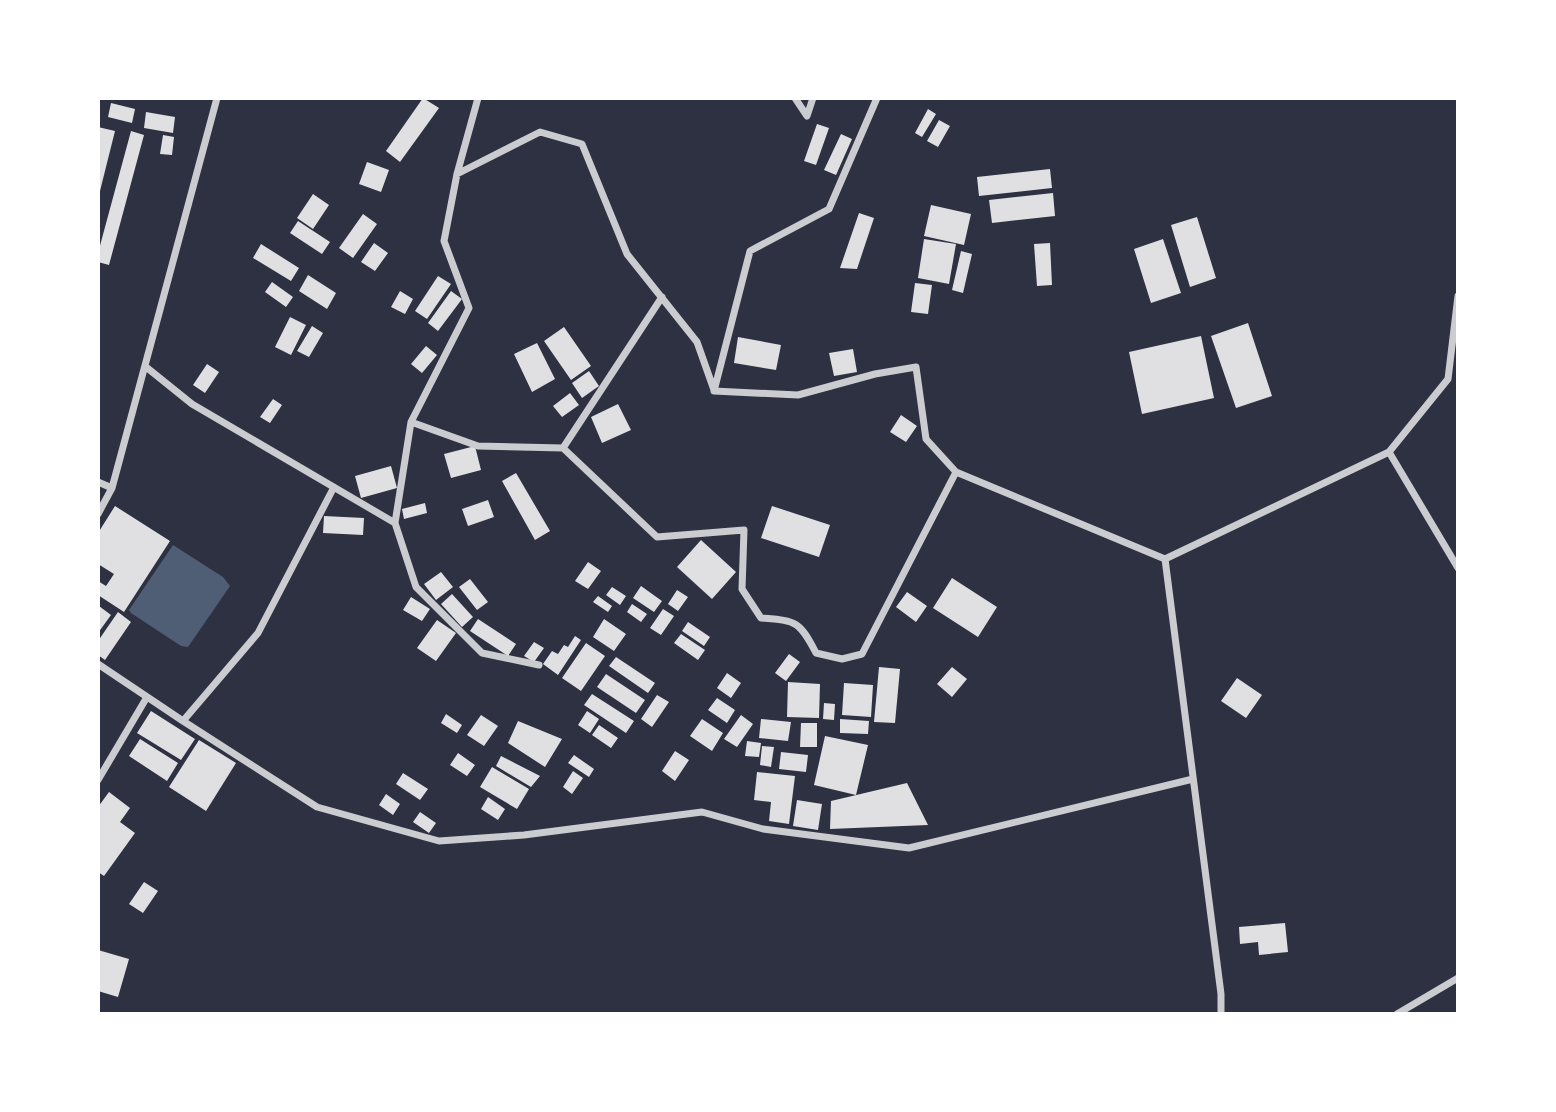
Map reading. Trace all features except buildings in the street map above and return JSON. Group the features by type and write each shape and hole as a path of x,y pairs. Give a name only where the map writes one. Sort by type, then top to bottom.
{"street":[{"path":"98,514 112,488 217,98"},
{"path":"478,98 457,174 444,241 469,308 411,422 395,523 416,587 482,653 539,665"},
{"path":"795,98 807,116 813,98"},
{"path":"714,391 750,251 829,209 877,98"},
{"path":"457,174 540,132 583,144 627,254 697,342 714,391"},
{"path":"714,391 798,396 875,374 916,367 926,439 956,472 1165,559 1390,452 1448,379 1458,296"},
{"path":"563,448 662,297"},
{"path":"146,367 192,404 395,523"},
{"path":"411,422 478,446 563,448 657,537 744,530 742,589 761,618 791,621 806,634 816,653 842,659 862,654 956,472"},
{"path":"1390,452 1458,568"},
{"path":"98,482 112,488"},
{"path":"183,721 258,633 334,488"},
{"path":"1165,559 1221,995 1221,1014"},
{"path":"98,664 317,807 439,841 524,835 702,812 763,829 909,848 1193,779"},
{"path":"98,780 147,697"},
{"path":"1397,1014 1458,978"}],"water":[{"path":"173,545 223,577 230,586 188,647 181,646 129,610"}]}
